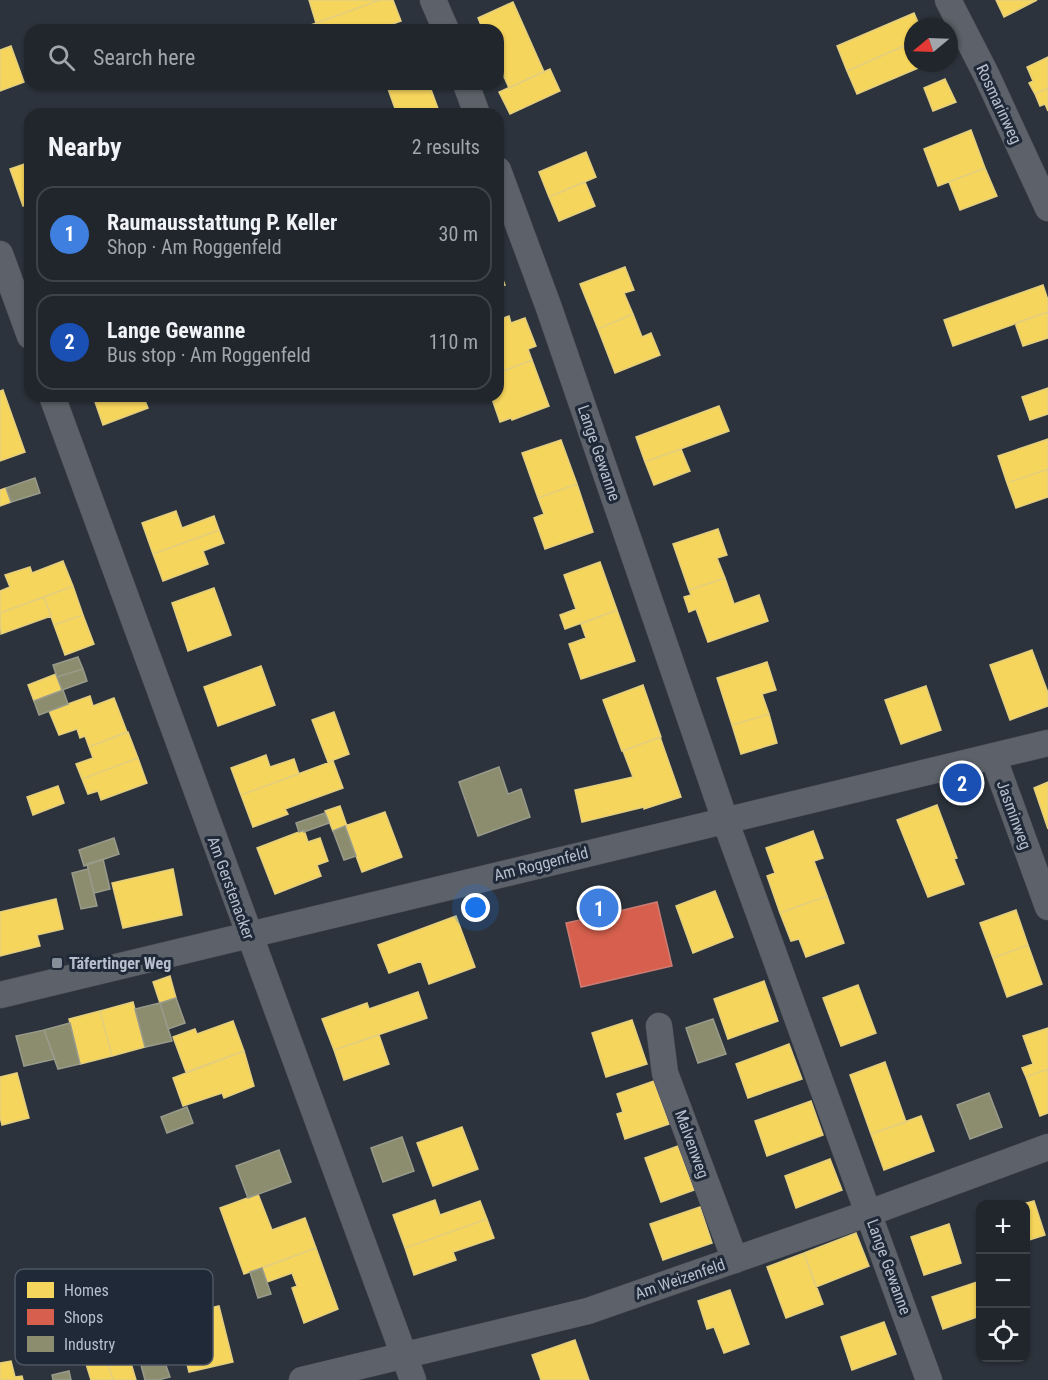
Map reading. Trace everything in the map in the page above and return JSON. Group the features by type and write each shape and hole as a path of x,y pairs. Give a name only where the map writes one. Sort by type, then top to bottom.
{"street":[{"path":"434,0 444,24"},
{"name":"Rosmarinweg","path":"948,0 986,74 1048,208"},
{"path":"468,90 475,108"},
{"name":"Lange Gewanne","path":"504,186 549,308 725,820 929,1380"},
{"path":"0,254 24,320"},
{"name":"Am Gerstenacker","path":"54,402 248,935 409,1368"},
{"name":"Am Roggenfeld","path":"0,995 1048,743"},
{"name":"Jasminweg","path":"993,756 1048,907"},
{"name":"Malvenweg","path":"658,1026 665,1073 735,1260"},
{"name":"Am Weizenfeld","path":"302,1380 409,1368 588,1311 869,1213 1048,1147"}],"building: Homes":[{"path":"309,0 380,0 316,23"},
{"path":"380,0 393,0 401,21 393,24 314,24"},
{"path":"996,0 1037,0 1004,17"},
{"path":"513,2 544,72 509,88 504,77 504,24 480,24 478,18"},
{"path":"914,13 916,18 904,18 904,46 847,71 837,46"},
{"path":"11,46 24,82 0,91 0,50"},
{"path":"904,46 904,72 909,72 857,94 847,71"},
{"path":"1048,57 1048,88 1035,94 1029,83 1033,81 1027,67"},
{"path":"550,69 560,91 510,114 499,92"},
{"path":"945,79 956,102 933,111 924,88"},
{"path":"1048,88 1048,111 1045,104 1040,106 1035,94"},
{"path":"388,90 431,90 438,108 395,108"},
{"path":"971,130 985,168 938,186 924,149"},
{"path":"586,152 596,177 549,197 539,172"},
{"path":"24,164 23,206 10,169"},
{"path":"985,168 997,196 960,210 949,182"},
{"path":"585,182 595,206 559,221 549,197"},
{"path":"625,267 634,290 624,293 633,314 598,329 580,284"},
{"path":"1043,285 1048,300 1048,312 953,346 944,320"},
{"path":"1048,312 1048,338 1023,346 1015,323"},
{"path":"633,314 642,337 651,333 660,355 615,373 598,329"},
{"path":"509,316 511,323 525,318 536,346 528,349 532,360 504,371 504,318"},
{"path":"532,360 549,406 512,420 511,418 500,422 493,402 504,402 504,371"},
{"path":"1048,388 1048,414 1030,420 1022,397"},
{"path":"3,390 25,452 0,461 0,391"},
{"path":"95,402 146,402 148,408 103,425"},
{"path":"719,406 729,431 645,462 636,437"},
{"path":"1048,439 1048,469 1007,483 998,456"},
{"path":"561,440 577,484 538,498 522,453"},
{"path":"681,449 690,471 654,485 645,462"},
{"path":"1048,469 1048,497 1016,508 1007,483"},
{"path":"577,484 593,532 545,549 534,518 544,514 538,498"},
{"path":"6,488 11,502 0,506 0,490"},
{"path":"176,511 182,528 214,516 219,530 153,554 142,523"},
{"path":"718,529 727,555 717,558 725,578 689,590 673,544"},
{"path":"219,530 224,543 203,551 208,564 163,581 153,554"},
{"path":"63,561 73,586 0,613 0,591 10,587 5,575 30,567 32,573"},
{"path":"600,562 617,610 565,629 560,615 576,609 564,575"},
{"path":"725,578 734,604 759,595 768,621 708,642 696,609 689,612 684,597 691,595 689,590"},
{"path":"73,586 83,615 54,625 44,597"},
{"path":"214,588 231,635 188,651 172,603"},
{"path":"44,597 51,616 1,634 0,613"},
{"path":"617,610 635,661 581,679 569,644 586,638 581,624"},
{"path":"83,615 94,644 65,655 54,625"},
{"path":"1032,650 1048,693 1048,706 1010,720 990,665"},
{"path":"767,662 776,690 762,694 769,714 732,725 717,678"},
{"path":"261,666 275,705 218,726 204,687"},
{"path":"56,674 62,690 34,701 28,685"},
{"path":"643,685 661,737 622,751 603,700"},
{"path":"926,686 941,730 901,744 885,700"},
{"path":"90,696 93,706 114,698 127,732 89,747 85,736 80,738 77,729 59,735 49,711"},
{"path":"334,712 349,754 328,762 312,720"},
{"path":"769,714 777,743 741,754 732,725"},
{"path":"128,732 138,758 82,779 76,764 93,758 89,747"},
{"path":"660,737 681,797 644,809 644,807 582,822 575,790 633,777 623,751"},
{"path":"266,755 270,767 294,759 299,774 241,795 231,768"},
{"path":"138,758 147,783 101,800 98,791 88,794 82,779"},
{"path":"333,761 343,788 285,809 288,814 253,827 241,795"},
{"path":"1048,782 1048,829 1034,788"},
{"path":"58,786 64,803 33,815 27,797"},
{"path":"937,805 964,884 928,897 897,820"},
{"path":"340,806 347,826 333,831 325,811"},
{"path":"385,812 402,857 362,872 345,826"},
{"path":"304,830 308,842 320,838 328,861 317,865 321,876 275,894 257,848"},
{"path":"813,831 823,858 814,861 827,896 780,913 767,876 775,873 766,848"},
{"path":"173,869 182,915 123,928 112,883"},
{"path":"715,891 733,937 693,953 676,906"},
{"path":"827,896 844,943 806,957 799,939 791,941 780,913"},
{"path":"56,899 63,929 37,935 40,946 0,956 0,912"},
{"path":"1016,910 1028,945 993,958 980,923"},
{"path":"456,916 475,967 429,984 421,961 389,973 378,945"},
{"path":"1028,945 1042,984 1007,997 993,958"},
{"path":"170,976 176,998 160,1003 153,982"},
{"path":"764,981 778,1021 728,1039 714,999"},
{"path":"858,985 876,1033 841,1046 823,998"},
{"path":"418,992 427,1018 334,1050 322,1019 367,1003 369,1009"},
{"path":"133,1002 145,1047 112,1056 100,1011"},
{"path":"100,1011 112,1056 80,1064 69,1019"},
{"path":"632,1020 647,1064 606,1077 592,1033"},
{"path":"233,1021 244,1051 186,1072 173,1037 195,1029 197,1034"},
{"path":"1048,1028 1048,1069 1026,1077 1022,1068 1033,1064 1023,1036"},
{"path":"379,1035 389,1064 344,1080 334,1050"},
{"path":"789,1044 802,1079 748,1098 736,1064"},
{"path":"244,1051 254,1086 224,1098 222,1093 183,1106 173,1078"},
{"path":"885,1062 906,1122 871,1134 850,1075"},
{"path":"1048,1069 1048,1113 1040,1116 1026,1077"},
{"path":"17,1073 29,1118 2,1125 0,1077"},
{"path":"654,1081 669,1124 625,1139 617,1114 623,1112 617,1094"},
{"path":"811,1101 823,1135 767,1156 755,1121"},
{"path":"921,1116 934,1151 884,1170 871,1134"},
{"path":"462,1127 478,1169 433,1186 417,1143"},
{"path":"678,1146 694,1190 661,1202 645,1158"},
{"path":"830,1159 842,1190 796,1208 785,1176"},
{"path":"258,1194 272,1230 305,1218 316,1248 244,1274 220,1208"},
{"path":"435,1200 440,1215 480,1201 487,1219 405,1248 393,1215"},
{"path":"1034,1201 1045,1235 1030,1240 1030,1202"},
{"path":"700,1207 712,1243 663,1260 650,1224"},
{"path":"487,1219 494,1238 453,1252 456,1260 414,1275 405,1248"},
{"path":"949,1224 961,1263 924,1275 911,1237"},
{"path":"856,1233 869,1266 816,1287 804,1253"},
{"path":"316,1248 338,1309 304,1323 292,1288 297,1286 292,1273 267,1282 262,1268"},
{"path":"804,1253 823,1304 786,1318 767,1267"},
{"path":"976,1282 976,1317 943,1329 932,1297"},
{"path":"730,1290 749,1344 724,1353 714,1327 707,1329 698,1301"},
{"path":"219,1306 233,1362 189,1372 187,1365 213,1365 213,1307"},
{"path":"884,1322 896,1354 852,1370 841,1337"},
{"path":"575,1340 589,1380 541,1380 532,1355"},
{"path":"11,1361 15,1377 22,1376 23,1380 0,1380 0,1363"},
{"path":"86,1365 108,1365 113,1380 91,1380"},
{"path":"108,1365 132,1365 136,1380 113,1380"}],"building: Shops":[{"path":"603,895 611,913 657,902 672,966 581,987 566,923 589,918 588,899"}],"building: Industry":[{"path":"35,478 40,493 11,502 6,488"},
{"path":"78,657 83,669 57,677 53,665"},
{"path":"83,669 87,681 62,690 57,677"},
{"path":"63,690 68,704 39,715 34,701"},
{"path":"499,767 508,794 521,789 530,817 478,836 459,782"},
{"path":"325,813 329,823 299,832 296,823"},
{"path":"345,826 356,856 344,860 333,831"},
{"path":"114,838 119,854 84,866 79,850"},
{"path":"103,859 110,889 94,893 87,864"},
{"path":"88,869 97,906 81,909 72,873"},
{"path":"176,998 185,1023 168,1029 160,1003"},
{"path":"160,1003 172,1041 145,1047 135,1009"},
{"path":"713,1019 726,1054 698,1063 686,1028"},
{"path":"70,1023 80,1064 58,1069 44,1030"},
{"path":"44,1030 55,1059 24,1066 16,1036"},
{"path":"989,1093 1002,1127 970,1139 957,1105"},
{"path":"187,1107 193,1123 167,1133 161,1117"},
{"path":"402,1137 414,1171 383,1182 371,1148"},
{"path":"279,1150 291,1182 248,1198 236,1166"},
{"path":"262,1268 271,1294 258,1298 250,1272"},
{"path":"141,1365 166,1365 170,1377 145,1380"},
{"path":"69,1371 71,1380 53,1380 52,1375"}],"place":[{"name":"Lange Gewanne","path":"962,783"},
{"name":"Raumausstattung P. Keller","path":"599,908"},
{"name":"Täfertinger Weg","path":"57,963"}]}
